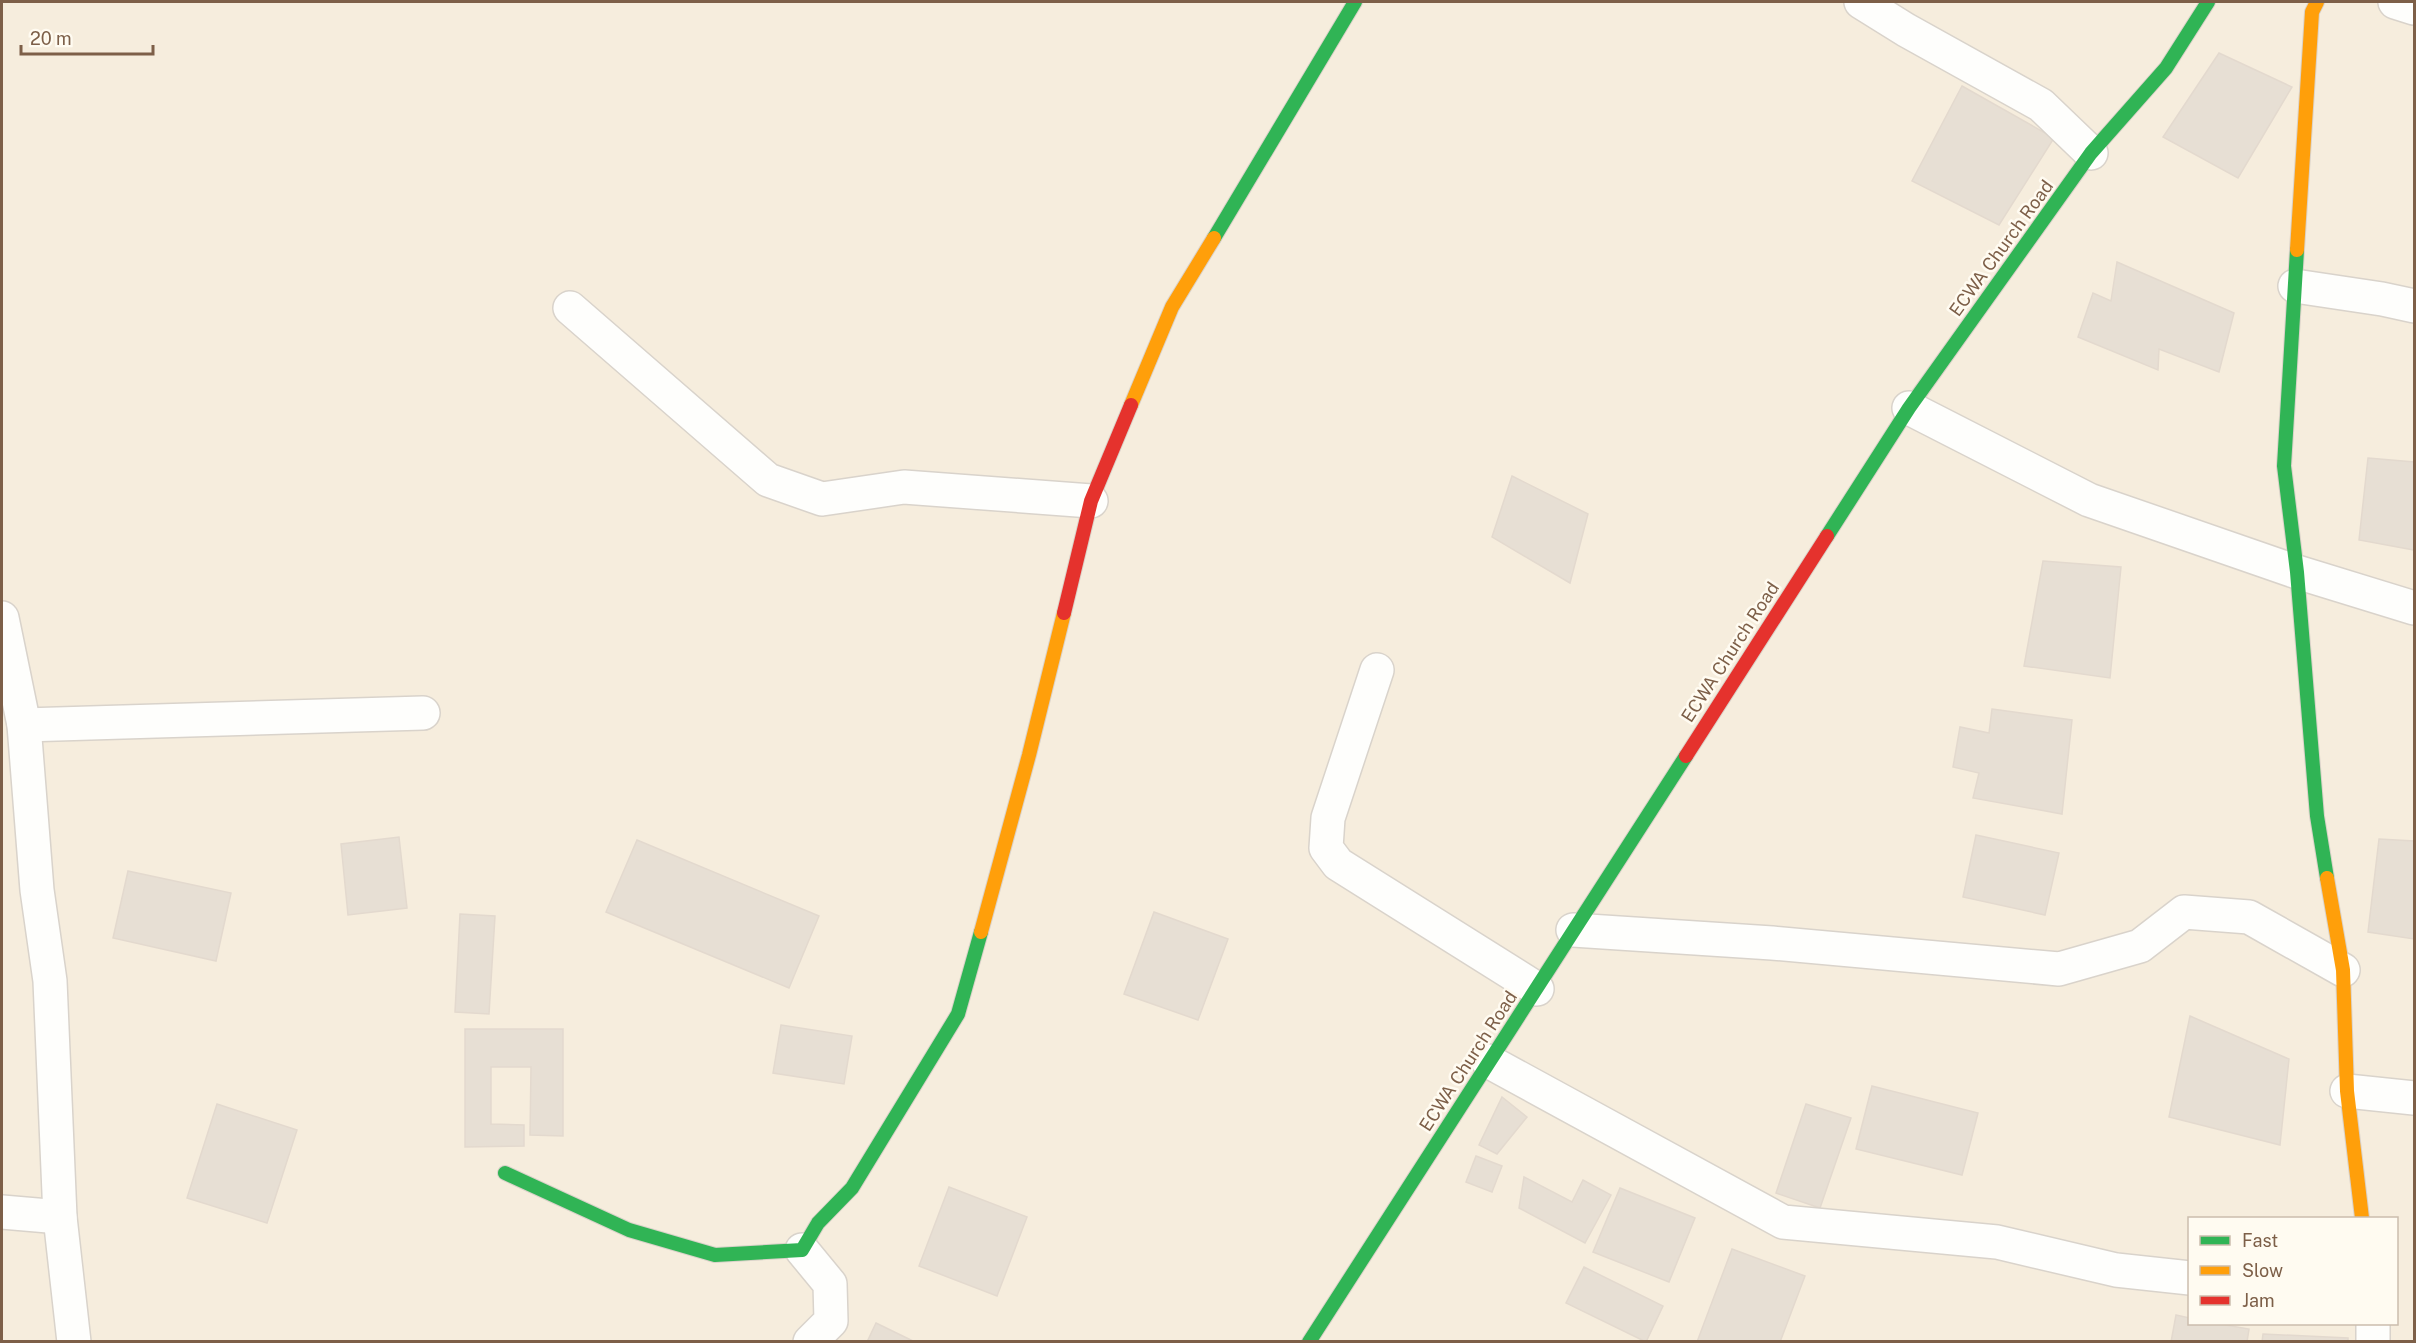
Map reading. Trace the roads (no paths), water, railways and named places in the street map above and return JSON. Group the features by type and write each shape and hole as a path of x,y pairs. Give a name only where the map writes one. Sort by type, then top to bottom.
{"street":[{"path":"802,1250 818,1223 852,1188 958,1014 1029,755 1091,501 1172,307 1355,2"},
{"path":"1861,2 1906,30 2042,105 2091,153"},
{"name":"ECWA Church Road","path":"1309,1341 1909,408 2091,153 2166,68 2208,2"},
{"path":"2317,2 2312,12 2284,466 2297,572 2317,816 2343,970 2347,1091 2362,1217"},
{"path":"2395,2 2415,8"},
{"path":"2295,286 2415,306"},
{"path":"570,308 768,480 822,499 904,488 1091,501"},
{"path":"1909,408 2089,500 2297,572 2415,608"},
{"path":"2,618 24,725 37,890 50,981 60,1217 74,1341"},
{"path":"1377,670 1328,818 1326,848 1338,864 1537,989"},
{"path":"24,725 423,713"},
{"path":"1573,930 1772,943 2059,969 2140,946 2184,912 2249,917 2343,970"},
{"path":"1488,1061 1783,1222 1997,1242 2116,1270 2188,1278"},
{"path":"2347,1091 2415,1098"},
{"path":"505,1173 629,1230 715,1255 802,1250"},
{"path":"2,1212 60,1217"},
{"path":"802,1250 830,1284 831,1320 810,1341"},
{"path":"2373,1325 2373,1341"}]}
